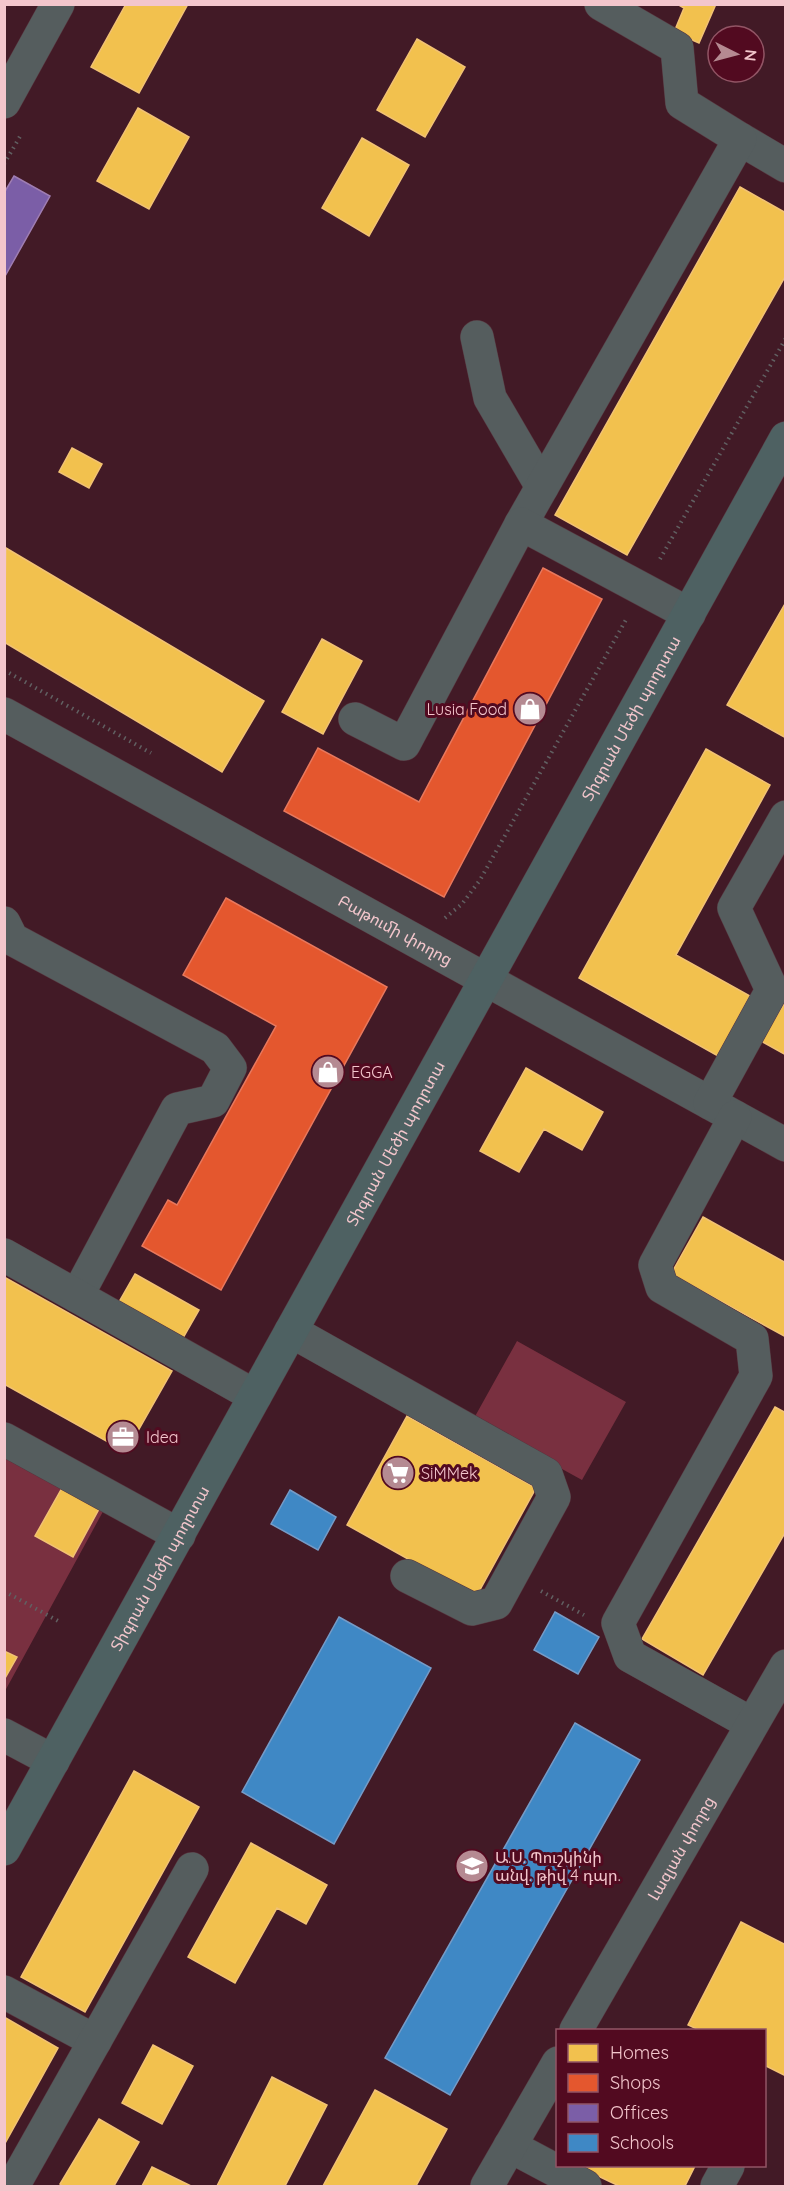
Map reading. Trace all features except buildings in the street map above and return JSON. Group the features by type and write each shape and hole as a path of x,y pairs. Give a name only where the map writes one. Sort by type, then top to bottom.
{"main road":[{"name":"Տիգրան Մեծի պողոտա","path":"4,1849 689,614 782,453"}],"street":[{"path":"4,102 58,4"},
{"path":"601,4 677,48 682,103 786,166"},
{"path":"355,719 404,744 521,524 740,139"},
{"path":"477,337 490,398 542,487"},
{"path":"521,524 689,614"},
{"name":"Բաթումի փողոց","path":"4,714 485,981 786,1144"},
{"path":"752,1724 630,1656 618,1623 756,1376 752,1339 662,1287 655,1264 772,990 735,908 786,817"},
{"path":"4,923 12,939 214,1048 230,1068 213,1101 177,1109 77,1296"},
{"path":"4,1255 255,1396"},
{"path":"291,1331 546,1474 554,1497 496,1603 472,1609 407,1576"},
{"path":"4,1439 179,1535"},
{"name":"Լազյան փողոց","path":"577,2029 786,1666"},
{"path":"4,1735 53,1761"},
{"path":"13,2187 192,1869"},
{"path":"4,1992 95,2041"},
{"path":"487,2187 556,2066"},
{"path":"510,2146 585,2187"},
{"path":"717,2187 728,2167"}],"path":[{"path":"512,1574 590,1619"},
{"path":"4,1591 60,1622"}],"shaded area":[{"path":"517,1341 626,1402 582,1480 473,1420"},
{"path":"5,1450 106,1506 5,1691"}],"place":[{"name":"Lusia Food","path":"530,709"},
{"name":"EGGA","path":"328,1072"},
{"name":"Idea","path":"123,1437"},
{"name":"SiMMek","path":"398,1473"},
{"name":"Ա.Ս. Պուշկինի անվ. թիվ 4 դպր.","path":"472,1866"}]}
